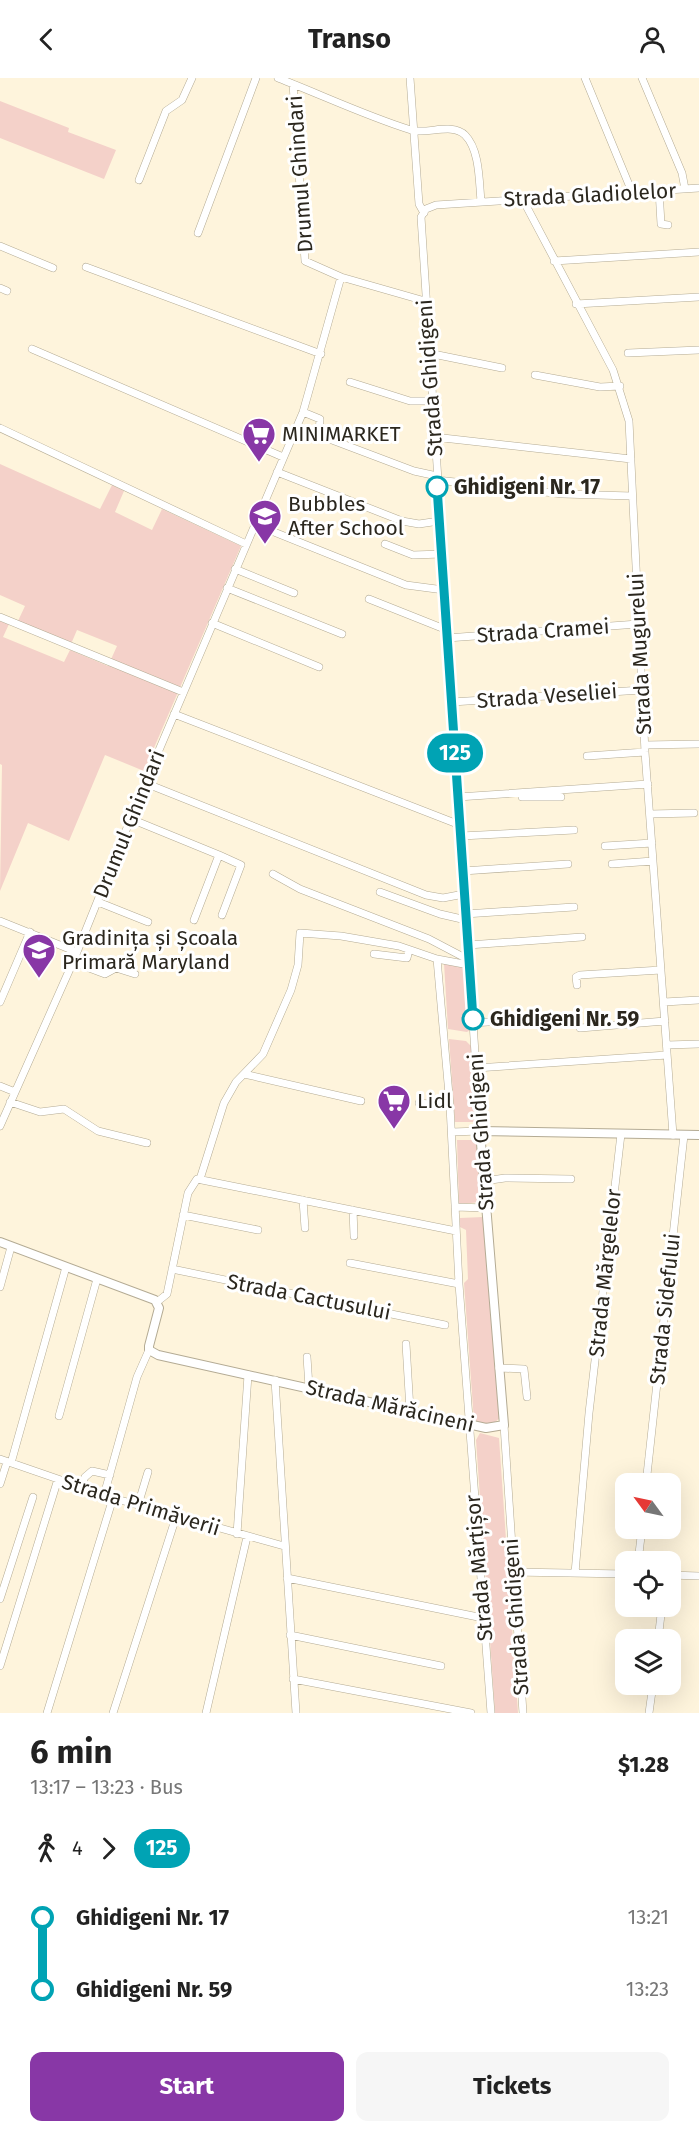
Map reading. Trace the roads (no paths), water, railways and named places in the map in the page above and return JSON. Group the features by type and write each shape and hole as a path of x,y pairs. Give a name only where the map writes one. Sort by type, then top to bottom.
{"street":[{"path":"139,180 165,114 172,105 182,100 192,78"},
{"path":"198,233 256,78"},
{"path":"278,78 414,131 452,129 466,136 474,152 481,201 436,205 429,207 424,213"},
{"path":"410,78 414,131"},
{"path":"585,78 632,192"},
{"path":"642,78 682,173 685,189"},
{"name":"Drumul Ghindari","path":"293,84 304,261 341,277 425,301"},
{"name":"Strada Ghidigeni","path":"414,131 419,204 424,213 420,224 428,353 480,1131 504,1425 523,1713"},
{"name":"Strada Gladiolelor","path":"481,201 699,188"},
{"path":"659,190 661,224 668,225"},
{"name":"Strada Mugurelui","path":"522,198 620,386 628,421 645,749 674,1135"},
{"path":"0,246 53,268"},
{"path":"554,261 699,252"},
{"path":"86,267 321,354"},
{"name":"Drumul Ghindari","path":"0,1126 78,952 145,783 303,412 341,277"},
{"path":"576,304 699,297"},
{"path":"32,349 283,457"},
{"path":"628,353 699,350"},
{"path":"428,353 502,368"},
{"path":"535,375 600,387 620,386"},
{"path":"350,382 410,401 432,401"},
{"path":"303,412 320,418 319,432 324,437 437,478 563,494 632,496"},
{"path":"0,428 246,544"},
{"path":"434,437 631,459"},
{"path":"277,472 409,523 440,521"},
{"path":"254,524 406,585 444,590"},
{"path":"385,544 419,556 442,554"},
{"path":"235,570 294,593"},
{"path":"227,588 342,634"},
{"path":"369,599 447,634"},
{"path":"0,617 183,692"},
{"path":"212,623 319,667"},
{"name":"Strada Cramei","path":"447,634 638,624"},
{"name":"Strada Veseliei","path":"452,702 642,690"},
{"path":"174,714 460,825"},
{"path":"587,756 699,744"},
{"path":"145,783 426,895 443,898 464,894"},
{"path":"458,799 648,784"},
{"path":"458,799 518,796 561,797"},
{"path":"650,814 694,813"},
{"path":"130,819 241,865 222,915"},
{"path":"461,837 574,830"},
{"path":"605,846 652,843"},
{"path":"194,920 219,855"},
{"path":"612,864 653,861"},
{"path":"463,871 568,864"},
{"path":"273,874 315,895 429,939 469,962"},
{"path":"380,892 440,914 466,917 574,907"},
{"path":"98,902 148,922"},
{"path":"0,921 78,952"},
{"path":"0,1002 30,932"},
{"path":"157,1302 166,1294 183,1215 224,1103 232,1087 263,1054 291,990 298,965 300,933 341,936 409,950 437,959 469,962"},
{"path":"468,945 582,937"},
{"path":"374,954 407,958 409,950"},
{"name":"Strada Mărțișor","path":"437,959 452,1132 468,1424 491,1713"},
{"path":"73,962 105,974 116,968 135,974"},
{"path":"577,985 576,977 580,975 661,970"},
{"path":"663,1002 699,1000"},
{"path":"473,1023 562,1017"},
{"path":"579,1028 665,1021"},
{"path":"667,1045 699,1044"},
{"path":"476,1068 667,1055"},
{"path":"244,1074 361,1101"},
{"path":"0,1086 15,1092"},
{"path":"10,1102 40,1112 64,1109 98,1131 147,1143"},
{"path":"418,1103 450,1106"},
{"path":"452,1132 699,1135"},
{"name":"Strada Mărgelelor","path":"574,1573 589,1413 621,1134"},
{"name":"Strada Sidefului","path":"647,1473 684,1135"},
{"name":"Strada Mărgelelor","path":"484,1181 505,1178 571,1179"},
{"path":"197,1180 456,1231"},
{"path":"303,1200 304,1228"},
{"path":"455,1208 486,1208"},
{"path":"353,1210 354,1236"},
{"path":"183,1215 258,1230"},
{"path":"0,1242 157,1302"},
{"path":"0,1287 11,1247"},
{"path":"350,1263 459,1284"},
{"path":"0,1484 66,1268"},
{"name":"Strada Cactusului","path":"172,1269 445,1325"},
{"path":"58,1416 97,1279"},
{"path":"104,1495 137,1377 149,1350 159,1308 157,1302"},
{"path":"406,1344 410,1410"},
{"name":"Strada Mărăcineni","path":"149,1350 158,1355 486,1428 504,1425"},
{"path":"307,1357 309,1387"},
{"path":"499,1368 521,1368 526,1371 527,1397"},
{"path":"237,1534 248,1375"},
{"name":"Strada Mărăcineni","path":"275,1380 296,1713"},
{"name":"Strada Primăverii","path":"6,1461 113,1498 284,1546"},
{"path":"81,1487 85,1477 92,1471 110,1475"},
{"path":"138,1505 148,1472"},
{"path":"0,1666 58,1479"},
{"path":"0,1599 33,1497"},
{"path":"47,1713 113,1498"},
{"path":"113,1713 176,1516"},
{"path":"206,1713 247,1537"},
{"path":"513,1572 615,1574"},
{"path":"681,1575 699,1576"},
{"path":"286,1578 483,1618"},
{"path":"290,1635 441,1666"},
{"path":"293,1680 471,1713"},
{"path":"649,1713 651,1695"}],"place":[{"name":"MINIMARKET","path":"259,463"},
{"name":"Ghidigeni Nr. 17","path":"437,487"},
{"name":"Bubbles After School","path":"265,545"},
{"name":"Gradinița și Școala Primară Maryland","path":"39,979"},
{"name":"Ghidigeni Nr. 59","path":"473,1019"},
{"name":"Lidl","path":"394,1130"}]}
